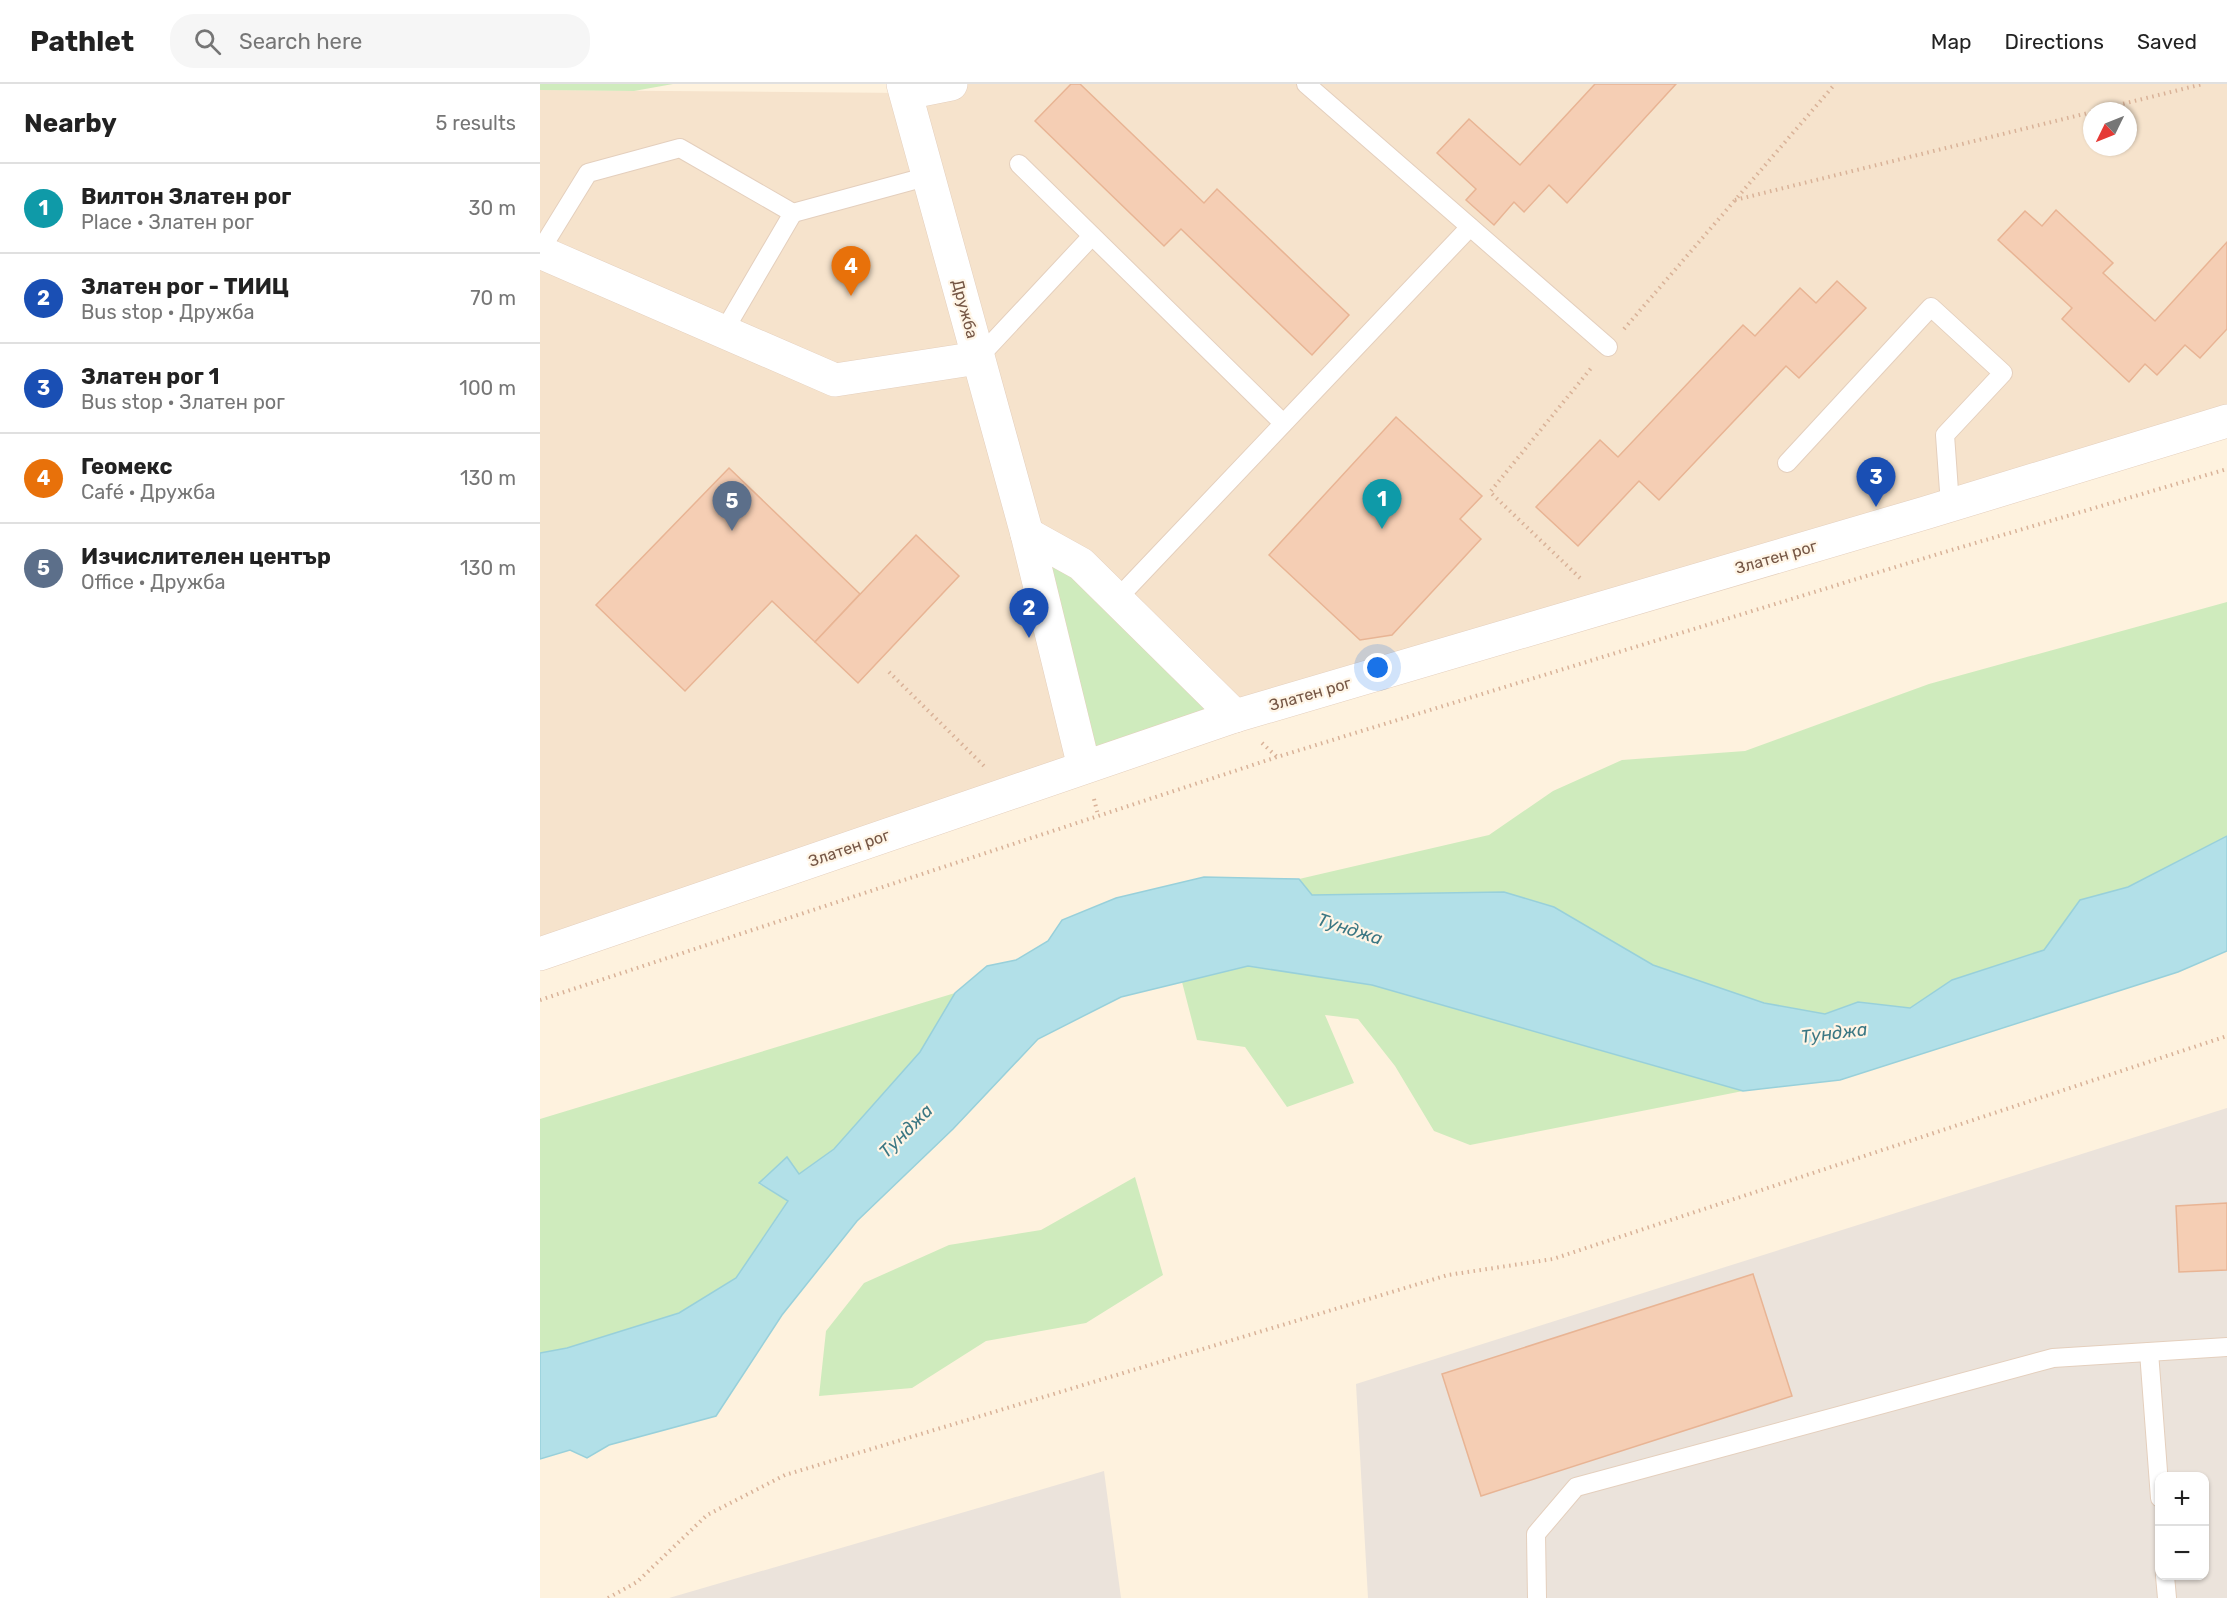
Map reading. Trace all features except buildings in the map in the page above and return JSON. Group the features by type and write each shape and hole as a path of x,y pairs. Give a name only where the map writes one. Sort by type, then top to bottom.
{"street":[{"path":"904,89 951,84"},
{"name":"Дружба","path":"904,89 1027,534 1084,767"},
{"path":"540,252 835,380 978,358"},
{"name":"Златен рог","path":"540,954 1234,717 2227,421"},
{"path":"1027,534 1081,564 1234,717"}],"lane":[{"path":"1306,84 1608,347"},
{"path":"540,252 588,173 680,148 793,213"},
{"path":"1019,164 1283,423"},
{"path":"724,331 793,213 929,176"},
{"path":"1117,599 1470,226"},
{"path":"978,358 1092,236"},
{"path":"1787,463 1931,307 2003,373 1945,435 1950,505"},
{"path":"1537,1598 1536,1534 1576,1487 2053,1358 2227,1347"},
{"path":"2149,1352 2158,1472"},
{"path":"2165,1580 2167,1598"}],"path":[{"path":"2130,102 2203,84"},
{"path":"1733,201 2083,114"},
{"path":"540,1000 1288,753 1926,557 2227,469"},
{"path":"889,672 1011,792"},
{"path":"608,1598 637,1582 707,1515 785,1475 1448,1275 1553,1259 2227,1036"}],"shaded area":[{"path":"951,84 2227,84 2227,421 1925,513 540,954 540,90 906,93"},
{"path":"2227,1108 2227,1598 1368,1598 1356,1384"},
{"path":"1104,1471 1121,1598 669,1598 992,1504"}],"green space":[{"path":"540,84 673,84 634,91 540,90"},
{"path":"1027,534 1235,716 1084,767"},
{"path":"2227,602 2227,836 2128,887 2080,900 2044,950 1952,980 1910,1008 1858,1002 1825,1014 1764,1003 1653,965 1554,907 1504,892 1312,895 1299,879 1489,835 1553,791 1622,760 1745,751 1929,684"},
{"path":"1248,966 1372,985 1743,1091 1470,1145 1434,1131 1395,1066 1358,1019 1325,1015 1354,1083 1287,1107 1245,1047 1197,1040 1182,982"},
{"path":"955,993 920,1052 834,1149 799,1174 787,1157 759,1184 788,1200 736,1278 679,1313 567,1348 540,1353 540,1119"},
{"path":"1135,1177 1163,1275 1086,1323 986,1341 912,1388 819,1396 826,1331 864,1283 949,1245 1041,1230"}],"water":[{"name":"Тунджа","path":"2227,836 2227,951 2178,972 1840,1080 1743,1091 1372,985 1248,966 1121,997 1038,1039 953,1129 857,1221 782,1315 716,1416 609,1445 587,1458 570,1450 540,1459 540,1353 567,1348 679,1313 736,1278 788,1201 759,1183 787,1157 799,1174 834,1149 920,1052 955,993 987,966 1016,960 1048,941 1062,920 1116,898 1204,877 1299,879 1312,895 1504,892 1554,907 1653,965 1764,1003 1825,1014 1858,1002 1910,1008 1952,980 2044,950 2080,900 2128,887"}],"place":[{"name":"Геомекс","path":"851,296"},
{"name":"Златен рог 1","path":"1876,507"},
{"name":"Вилтон Златен рог","path":"1382,529"},
{"name":"Изчислителен център","path":"732,531"},
{"name":"Златен рог - ТИИЦ","path":"1029,638"}]}
